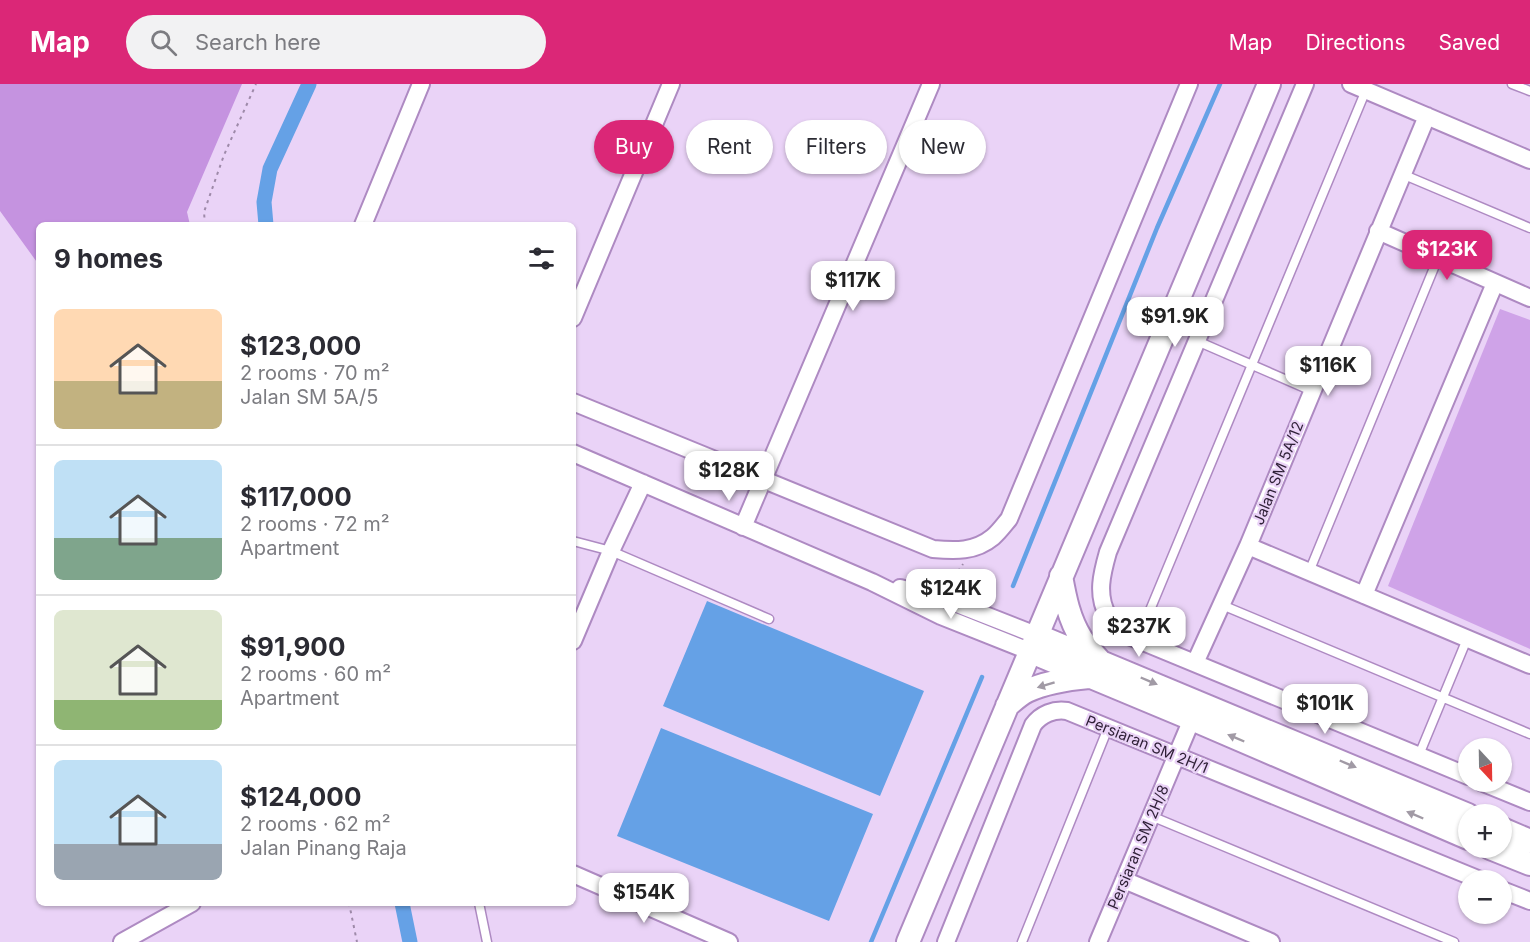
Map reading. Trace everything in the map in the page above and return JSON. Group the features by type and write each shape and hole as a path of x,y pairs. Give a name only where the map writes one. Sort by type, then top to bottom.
{"main road":[{"path":"908,942 1269,84"},
{"path":"1061,576 1065,602 1096,669 1192,719 1458,834"},
{"path":"1033,643 1458,811"},
{"path":"1007,706 1025,692 1096,669"},
{"path":"1512,833 1530,841"},
{"path":"1512,857 1530,864"}],"street":[{"path":"364,222 421,84"},
{"path":"576,311 671,84"},
{"path":"743,527 931,84"},
{"path":"576,403 764,478 933,549 952,551 973,549 993,537 1009,519 1189,84"},
{"path":"1305,84 1108,552 1102,574 1101,594 1108,617 1124,633 1458,772"},
{"path":"1359,87 1530,160"},
{"name":"Jalan SM 5A/12","path":"1195,663 1248,546 1426,116"},
{"path":"1378,231 1530,298"},
{"path":"1364,595 1495,283"},
{"path":"576,454 872,582 941,616 1033,643"},
{"path":"576,634 610,551 643,483"},
{"path":"1248,546 1530,665"},
{"path":"872,582 941,598 1033,643"},
{"name":"Persiaran SM 2H/1","path":"946,942 1033,724 1047,713 1060,710 1458,871"},
{"name":"Persiaran SM 2H/8","path":"1098,942 1192,719"},
{"path":"1506,792 1530,802"},
{"path":"576,875 729,942"},
{"path":"1124,880 1271,942"},
{"path":"1512,894 1530,901"},
{"path":"122,942 187,906"}],"lane":[{"path":"1512,84 1530,92"},
{"path":"1138,639 1252,365 1359,87"},
{"path":"1402,174 1530,228"},
{"path":"1309,572 1438,258"},
{"path":"1197,341 1311,391"},
{"path":"576,542 610,551 769,619"},
{"path":"1222,605 1530,734"},
{"path":"1419,755 1467,639"},
{"path":"1022,942 1108,728"},
{"path":"1151,816 1454,942"},
{"path":"480,906 487,942"}],"path":[{"path":"205,222 204,212 224,155 256,84"},
{"path":"941,598 973,549"},
{"path":"351,906 357,942"}],"shaded area":[{"path":"0,84 242,84 187,212 189,222 36,222 36,261 0,211"},
{"path":"1500,309 1530,320 1530,649 1388,586"}],"water":[{"path":"707,601 924,691 880,796 663,706"},
{"path":"661,728 873,814 829,921 617,836"}],"waterway":[{"path":"266,222 264,202 270,169 309,84"},
{"path":"1013,586 1157,228 1220,84"},
{"path":"871,942 982,677"},
{"path":"403,906 410,942"}]}
